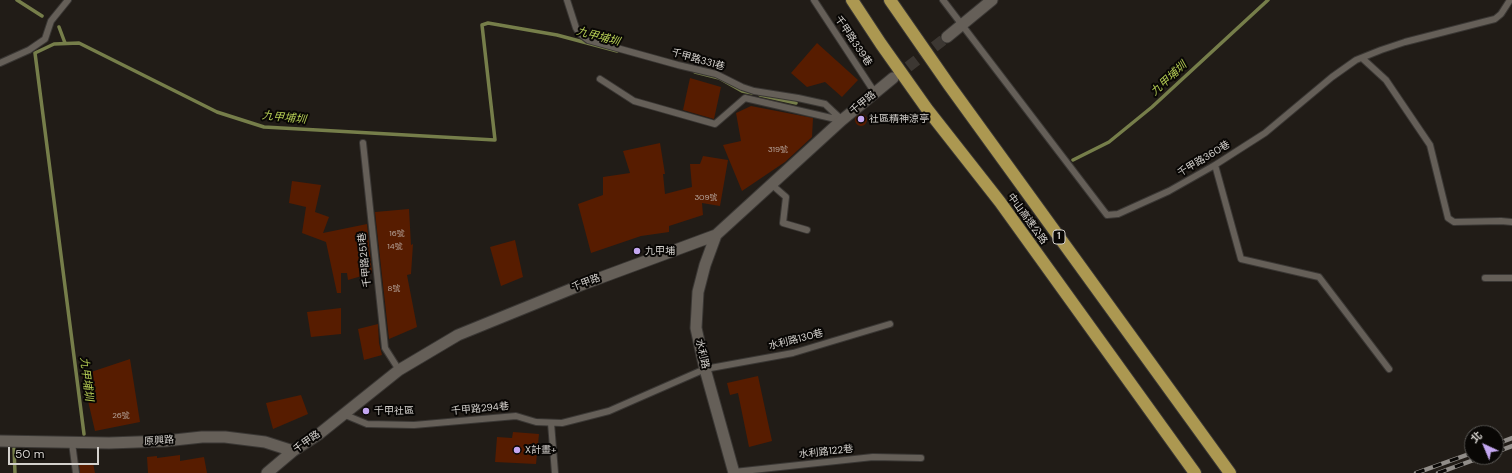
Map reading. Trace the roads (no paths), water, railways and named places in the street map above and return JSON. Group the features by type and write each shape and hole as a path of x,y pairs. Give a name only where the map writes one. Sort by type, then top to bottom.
{"highway":[{"name":"中山高速公路","path":"852,0 923,103 1000,202 1164,432 1195,473"},
{"name":"中山高速公路","path":"890,0 949,85 1230,473"},
{"path":"1164,432 1190,473"}],"street":[{"path":"947,37 992,0"},
{"name":"千甲路","path":"267,473 293,451 319,434 400,370 458,335 581,285 716,235 842,120 893,78"},
{"name":"水利路","path":"716,235 705,265 698,292 696,328 705,369 734,473"},
{"name":"原興路","path":"0,441 109,443 225,437 265,442 293,451"}],"lane":[{"path":"0,63 29,50 44,39 51,21 68,0"},
{"name":"千甲路331巷","path":"567,0 576,28 579,33 588,40 716,74 742,87 754,91 825,104 842,120"},
{"name":"千甲路339巷","path":"814,0 876,93"},
{"path":"943,0 963,25"},
{"name":"千甲路360巷","path":"963,25 1107,215 1118,214 1169,191 1215,165 1265,132 1332,77 1356,60 1405,42 1495,19 1501,14 1510,0"},
{"path":"1362,58 1386,80 1430,145 1448,218 1454,222 1512,222"},
{"path":"600,79 634,101 715,124 745,98 842,120"},
{"name":"千甲路251巷","path":"363,143 385,348 400,370"},
{"path":"1215,165 1241,260 1319,276 1390,369"},
{"path":"771,184 786,197 783,223 807,230"},
{"path":"1485,278 1512,278"},
{"name":"水利路130巷","path":"705,369 793,353 890,324"},
{"name":"千甲路294巷","path":"343,414 367,424 414,425 516,416 536,422 562,423 609,411 705,369"},
{"path":"551,423 555,473"},
{"path":"72,443 76,473"},
{"name":"水利路122巷","path":"734,473 873,457 921,458"}],"waterway":[{"path":"17,0 42,16"},
{"name":"九甲埔圳","path":"1073,160 1109,142 1152,107 1268,0"},
{"name":"九甲埔圳","path":"84,434 35,53 54,44 79,43 217,112 264,127 495,140 482,25 488,23 557,35 617,51"},
{"path":"59,27 65,43"},
{"name":"九甲埔圳","path":"695,72 719,78 742,91 752,93"},
{"name":"九甲埔圳","path":"760,95 796,103"},
{"path":"14,448 15,473"}],"tunnel":[{"path":"895,77 947,37"}],"railway":[{"path":"1504,441 1512,438"},
{"path":"1504,449 1512,446"},
{"path":"1416,473 1464,456"},
{"path":"1438,473 1464,464"}],"place":[{"name":"社區精神涼亭","path":"861,119"},
{"name":"九甲埔","path":"637,251"},
{"name":"千甲社區","path":"366,411"},
{"name":"X計畫+","path":"517,450"}]}
